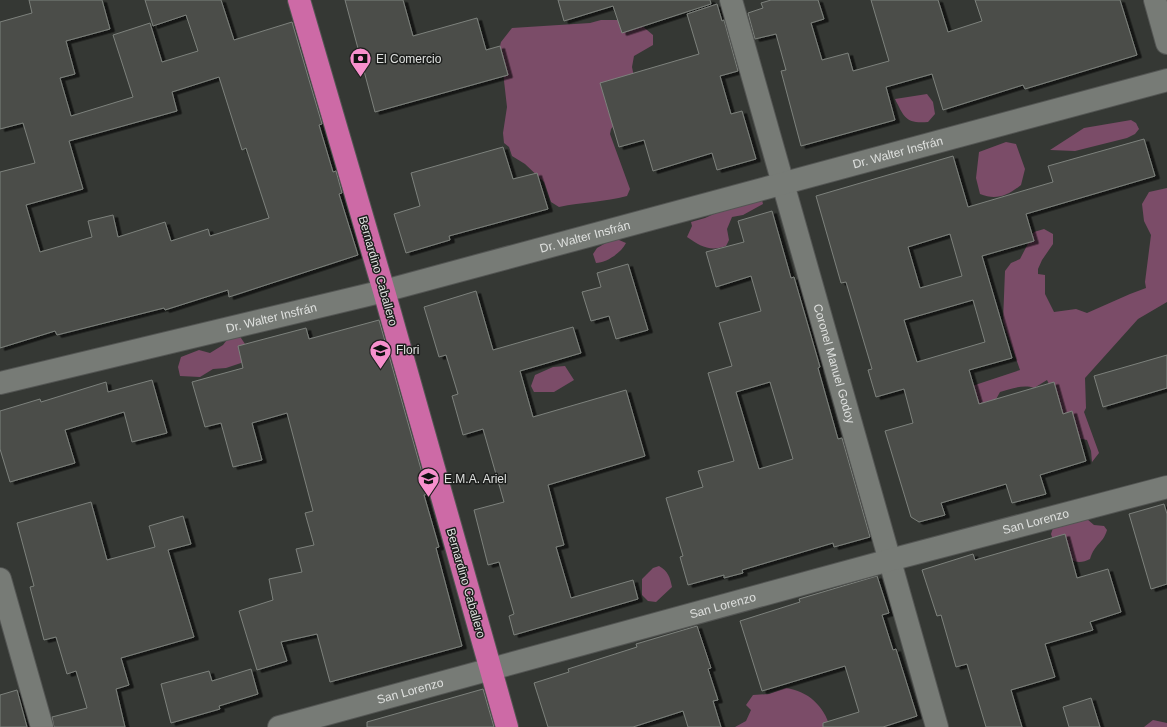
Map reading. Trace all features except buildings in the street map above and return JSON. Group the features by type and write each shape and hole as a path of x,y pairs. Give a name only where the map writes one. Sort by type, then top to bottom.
{"highway":[{"name":"Bernardino Caballero","path":"299,0 384,290 507,727"}],"street":[{"name":"Coronel Manuel Godoy","path":"731,0 937,727"},
{"path":"1155,0 1167,43"},
{"name":"Dr. Walter Insfrán","path":"0,383 384,290 1167,80"},
{"name":"San Lorenzo","path":"279,727 890,560 1167,487"},
{"path":"0,579 42,727"}],"shaded area":[{"path":"601,20 635,20 653,35 653,45 634,56 632,67 638,97 611,129 610,134 630,189 627,196 610,200 559,207 551,202 544,182 525,164 512,156 509,147 504,143 503,133 507,107 500,46 501,42 512,28 590,23"},
{"path":"927,94 933,102 935,114 928,122 915,122 907,118 895,99"},
{"path":"1131,120 1136,123 1139,129 1135,134 1127,138 1075,151 1050,150 1084,128"},
{"path":"1006,142 1016,144 1025,169 1021,185 1012,192 1002,196 992,197 980,194 976,178 979,152"},
{"path":"1167,188 1167,302 1138,319 1085,378 1086,408 1084,412 1099,453 1092,462 1091,451 1087,440 1067,436 1060,406 1047,380 1034,388 1021,387 1000,392 994,403 990,441 972,386 1020,370 1003,321 1005,271 1011,263 1020,259 1034,232 1044,229 1053,234 1053,244 1042,260 1038,269 1038,274 1045,275 1045,294 1054,312 1076,309 1087,313 1146,288 1145,282 1151,235 1144,221 1142,204 1149,192"},
{"path":"745,200 762,200 763,204 743,215 732,217 727,229 729,240 726,246 720,248 705,247 687,237 692,226 691,222 705,218"},
{"path":"611,240 619,240 626,243 624,247 613,257 600,263 596,263 593,254 597,248"},
{"path":"239,335 247,347 247,361 226,368 213,369 200,377 180,376 178,367 181,357 199,350 210,353 223,345 230,336"},
{"path":"565,366 574,380 554,392 534,392 531,386 535,375 553,367"},
{"path":"1080,513 1094,525 1104,526 1107,530 1090,559 1083,562 1077,562 1066,557 1061,552 1051,534 1053,528"},
{"path":"659,566 665,570 672,587 656,602 648,601 642,595 642,579 653,568"},
{"path":"786,688 801,692 814,701 824,712 830,727 735,727 746,721 751,710 746,705 753,695 769,694"},
{"path":"1153,720 1167,723 1167,727 1144,727"}],"place":[{"name":"El Comercio","path":"360,78"},
{"name":"Flori","path":"380,370"},
{"name":"E.M.A. Ariel","path":"428,498"}]}
